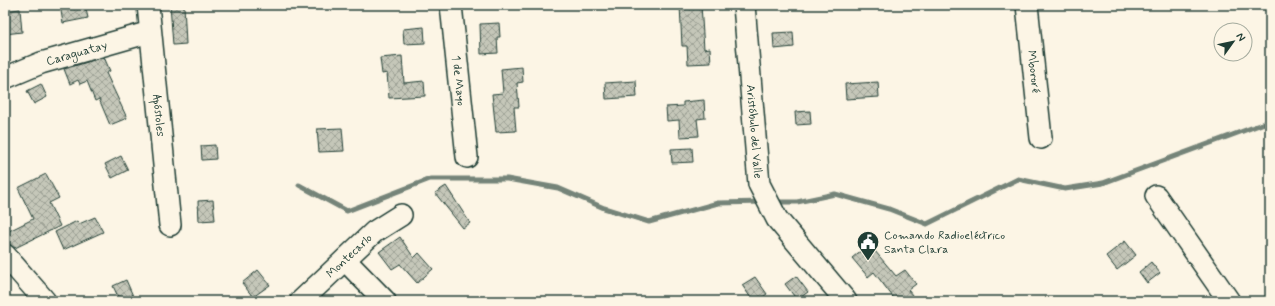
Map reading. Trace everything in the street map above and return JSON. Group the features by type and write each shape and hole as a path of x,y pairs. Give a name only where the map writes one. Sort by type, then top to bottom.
{"street":[{"name":"Apóstoles","path":"148,5 170,225"},
{"name":"1 de Mayo","path":"452,5 467,157"},
{"name":"Aristóbulo del Valle","path":"744,5 759,184 777,219 842,300"},
{"name":"Mbororé","path":"1027,5 1041,138"},
{"name":"Caraguatay","path":"5,78 41,63 150,32"},
{"path":"1156,196 1229,301"},
{"name":"Montecarlo","path":"301,301 374,232 401,215"},
{"path":"5,255 45,301"},
{"path":"345,260 385,301"}],"building":[{"path":"60,5 85,5 88,18 63,23"},
{"path":"170,5 184,5 186,44 173,45"},
{"path":"680,5 701,5 704,49 710,48 711,63 688,64 687,46 682,46"},
{"path":"20,9 22,32 5,34 5,11"},
{"path":"499,23 500,37 497,37 498,53 481,54 480,24"},
{"path":"424,27 425,43 404,44 403,29"},
{"path":"793,32 794,47 774,49 773,33"},
{"path":"402,56 404,83 424,81 425,96 389,98 387,73 382,74 380,58"},
{"path":"104,57 110,71 106,73 127,118 110,125 99,99 95,101 87,81 80,84 78,80 70,84 64,69"},
{"path":"522,67 523,82 517,83 519,107 514,107 516,131 496,132 492,94 503,93 501,69"},
{"path":"636,81 637,97 606,99 605,83"},
{"path":"878,82 879,97 846,99 845,84"},
{"path":"41,84 47,97 34,104 27,91"},
{"path":"704,100 705,118 697,119 699,136 680,137 679,120 667,121 666,107 683,106 683,102"},
{"path":"810,111 811,124 796,125 795,112"},
{"path":"342,128 344,151 319,152 317,129"},
{"path":"215,145 216,159 202,160 201,146"},
{"path":"692,148 693,162 672,163 671,149"},
{"path":"121,156 128,170 112,178 105,164"},
{"path":"46,174 59,198 49,203 60,226 15,248 8,244 5,233 33,219 18,188"},
{"path":"446,186 470,223 463,228 435,193"},
{"path":"213,200 215,220 199,221 198,201"},
{"path":"95,217 103,232 63,250 55,232 77,221 79,224"},
{"path":"400,237 414,258 419,253 433,269 417,283 400,264 392,269 379,252"},
{"path":"1125,241 1136,255 1117,270 1106,256"},
{"path":"869,244 896,276 905,270 916,284 908,290 917,301 896,301 874,272 868,277 852,258"},
{"path":"1151,262 1160,273 1147,283 1139,272"},
{"path":"258,270 270,285 253,297 242,283"},
{"path":"796,276 808,292 797,300 785,284"},
{"path":"755,277 767,294 757,301 753,301 742,285"},
{"path":"126,280 133,296 120,301 113,286"}],"waterway":[{"path":"774,202 797,202 835,194 889,209 927,224 1018,179 1065,189 1103,183 1270,121"},
{"path":"299,185 347,211 430,179 507,179 558,188 604,208 649,222 718,203 764,202"}],"place":[{"name":"Comando Radioeléctrico Santa Clara","path":"868,262"}]}
